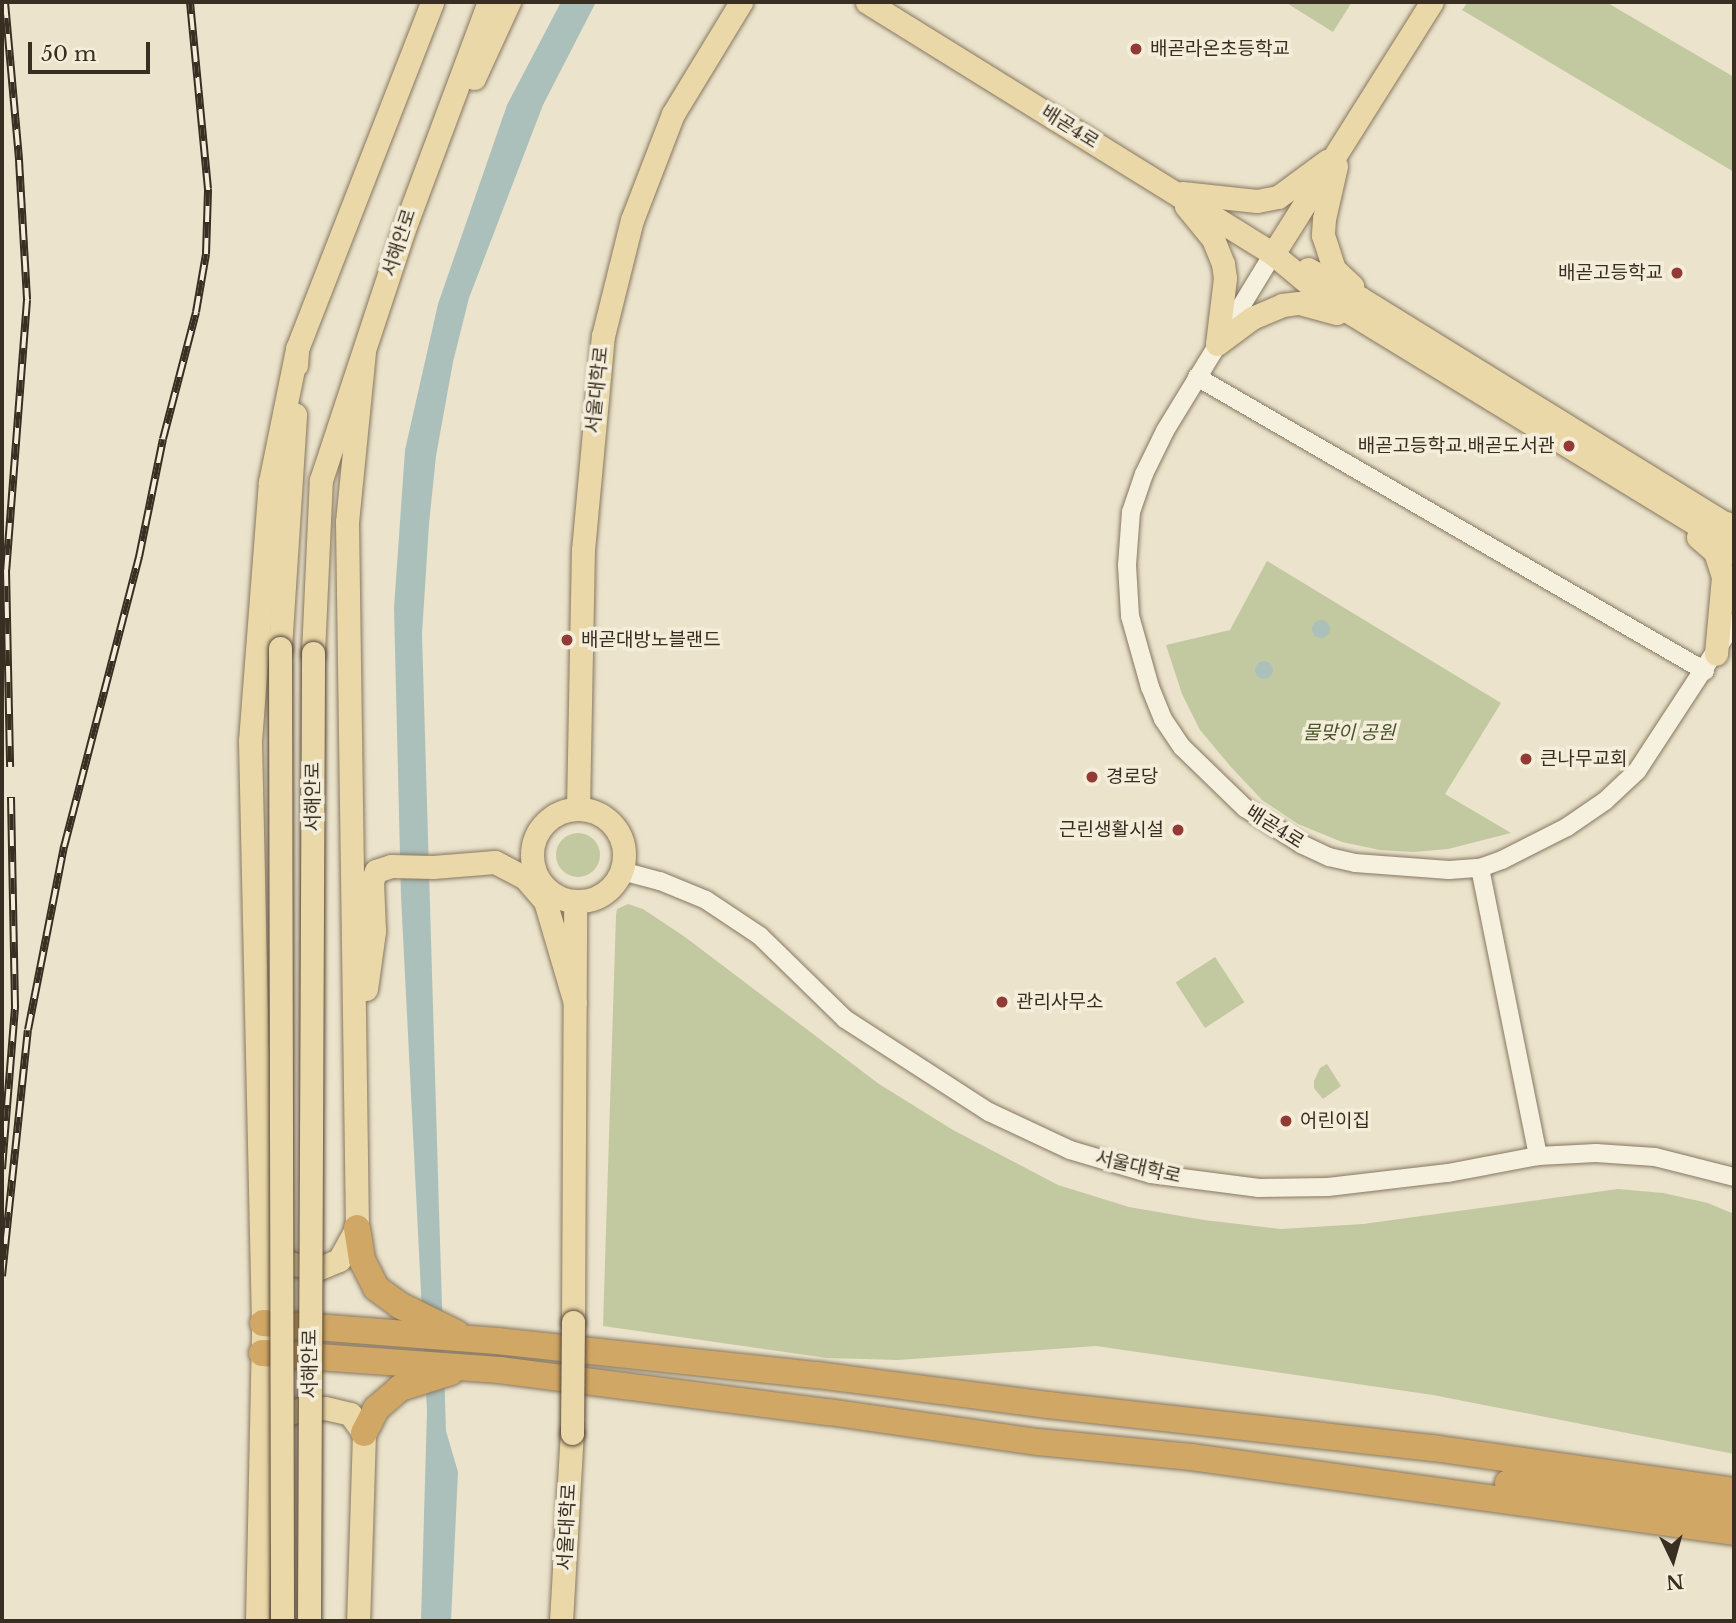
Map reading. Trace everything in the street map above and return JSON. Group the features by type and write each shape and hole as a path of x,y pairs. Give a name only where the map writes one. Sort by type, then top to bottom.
{"highway":[{"path":"357,1228 362,1261 376,1288 399,1305 468,1339"},
{"path":"263,1322 468,1339 817,1375 1048,1405 1433,1448 1734,1491"},
{"path":"262,1353 499,1370 829,1412 1038,1443 1286,1470 1734,1532"},
{"path":"364,1433 376,1409 400,1388 466,1368"},
{"path":"1581,1469 1734,1478"},
{"path":"1286,1470 1526,1484 1734,1509"}],"main road":[{"name":"서해안로","path":"282,1621 280,648 293,475 297,349 432,2"},
{"name":"서해안로","path":"309,1621 313,653 321,480 435,140 489,2"},
{"path":"435,140 475,76 509,2"},
{"name":"서울대학로","path":"578,808 583,550 603,336 632,220 673,114 741,2"},
{"name":"배곧4로","path":"867,2 1273,254 1294,262 1376,317 1640,480 1734,525"},
{"name":"배곧4로","path":"1273,254 1432,2"},
{"path":"1175,192 1257,201 1278,197 1339,152"},
{"path":"1339,152 1324,219 1326,249 1334,269 1376,317"},
{"path":"1175,192 1213,239 1223,264 1225,278 1217,344"},
{"path":"1217,344 1252,318 1282,305 1299,303 1376,317"},
{"path":"257,1621 263,1322 250,741 270,482 297,349"},
{"path":"261,1231 271,1254 292,1264 320,1268 340,1260 357,1228 347,522 364,352"},
{"path":"1640,480 1734,510"},
{"path":"1640,480 1703,541 1721,564 1724,595 1718,656"},
{"name":"배곧4로","path":"1640,480 1734,553"},
{"path":"356,1066 374,931 372,881 376,871 387,867 433,867 514,857 554,894 575,901 590,900 604,893 622,870 624,845 612,823 590,810 578,808 561,811 547,820 537,834 531,854 538,878"},
{"path":"496,858 525,878 545,901 575,1003"},
{"name":"서울대학로","path":"561,1621 572,1433 575,901"},
{"path":"262,1435 275,1419 301,1409 325,1408 350,1414 364,1433 358,1621"}],"street":[{"name":"배곧4로","path":"1273,254 1165,431 1144,474 1131,512 1127,565 1130,616 1150,687 1163,719 1182,747 1214,782 1244,808 1301,844 1329,857 1385,867 1449,870 1480,868 1524,850 1605,801 1637,771 1718,656 1734,623"},
{"path":"1197,377 1718,656"},
{"path":"1480,868 1538,1156"},
{"name":"서울대학로","path":"622,870 660,881 706,900 749,929 845,1019 989,1112 1070,1150 1151,1174 1235,1185 1328,1187 1448,1173 1538,1156 1596,1153 1655,1157 1734,1177"}],"green space":[{"path":"1285,2 1352,2 1333,32"},
{"path":"1468,2 1606,2 1734,77 1734,172 1462,10"},
{"name":"물맞이 공원","path":"1267,561 1501,703 1445,794 1511,833 1448,849 1414,852 1380,850 1342,842 1298,824 1262,800 1231,767 1200,730 1182,694 1166,645 1230,630"},
{"path":"578,833 587,834 594,839 599,846 599,864 594,871 587,876 578,877 569,876 562,871 557,864 556,855 557,846 562,839 569,834"},
{"path":"628,904 643,909 685,937 879,1084 953,1130 1058,1185 1129,1207 1204,1220 1281,1229 1363,1224 1618,1189 1663,1193 1708,1203 1734,1214 1734,1454 1433,1395 1096,1346 898,1360 827,1358 603,1326 616,915 617,909"},
{"path":"1215,957 1244,1002 1205,1028 1176,983"},
{"path":"1327,1064 1341,1086 1323,1099 1314,1088 1314,1081 1320,1068"}],"water":[{"path":"561,2 596,2 543,105 469,298 453,362 436,456 429,524 422,634 439,1210 446,1431 458,1472 451,1621 421,1621 427,1411 401,896 394,608 405,450 438,304 507,105"},
{"path":"1317,620 1325,620 1330,629 1328,636 1317,638 1312,633 1312,625"},
{"path":"1260,661 1268,661 1273,670 1271,677 1260,679 1255,674 1255,666"}],"railway":[{"path":"5,2 19,160 27,300 6,570 10,767"},
{"path":"2,1276 28,1030 64,847 139,557 163,439 196,312 206,254 208,189 190,2"},
{"path":"2,1169 15,1006 11,797"}],"place":[{"name":"배곧라온초등학교","path":"1136,49"},
{"name":"배곧고등학교","path":"1677,273"},
{"name":"배곧고등학교.배곧도서관","path":"1569,446"},
{"name":"배곧대방노블랜드","path":"567,640"},
{"name":"큰나무교회","path":"1526,759"},
{"name":"경로당","path":"1092,777"},
{"name":"근린생활시설","path":"1178,830"},
{"name":"관리사무소","path":"1002,1002"},
{"name":"어린이집","path":"1286,1121"}]}
